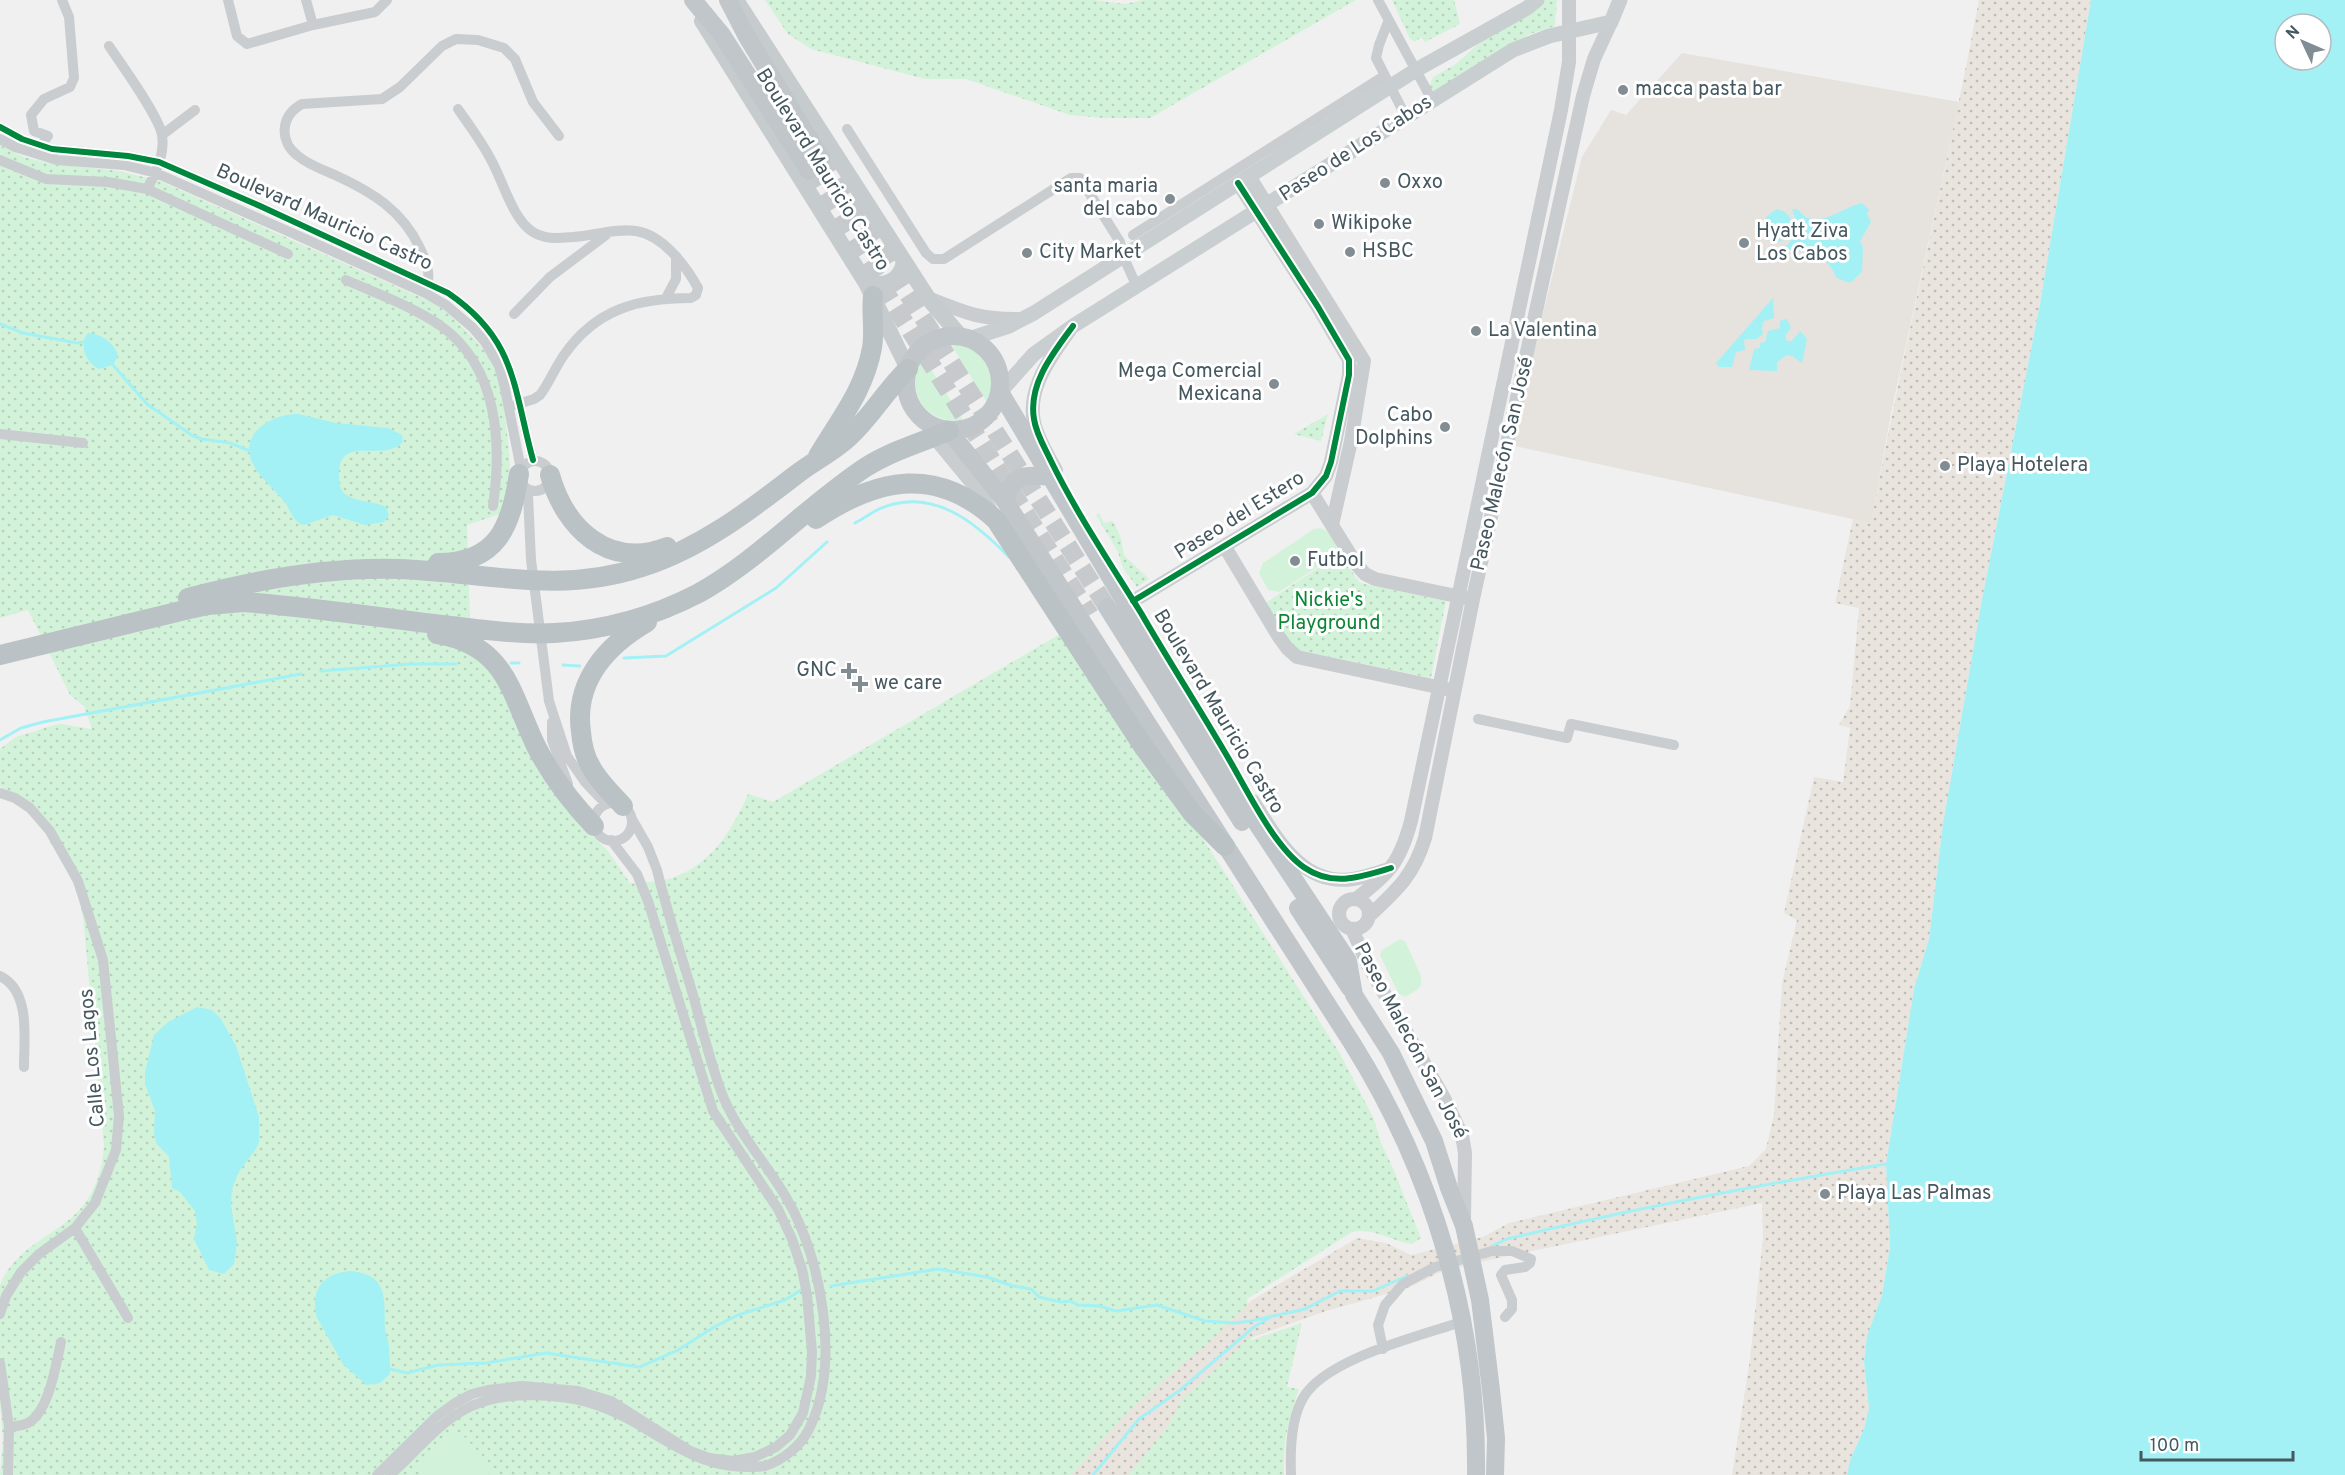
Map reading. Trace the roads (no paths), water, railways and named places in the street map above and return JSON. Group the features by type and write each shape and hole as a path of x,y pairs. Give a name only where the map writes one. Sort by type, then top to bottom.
{"highway":[{"name":"Boulevard Mauricio Castro","path":"691,0 722,35 815,164 728,0"},
{"path":"813,463 861,388 873,341 869,290"},
{"path":"0,655 147,614 248,582 339,570 401,570 550,582 599,578 641,567 668,558 699,543 848,438 871,414 895,381 908,369 916,354 929,343 944,337 965,338 984,347 994,360 1000,375 1000,392 994,406 983,420 967,428 942,434 895,452 867,467 726,577 630,632 608,651 592,671 580,704 579,723 589,764 620,810"},
{"path":"908,369 907,396 914,411 942,434"},
{"name":"Boulevard Mauricio Castro","path":"1000,392 1258,825 1348,961 1354,995"},
{"name":"Boulevard Mauricio Castro","path":"942,434 1005,501 1326,1002 1366,1066 1397,1122 1427,1193 1446,1248 1464,1321 1474,1402 1476,1475"},
{"path":"147,614 211,584 275,569 358,561 453,563 467,561 488,548 506,525 525,473"},
{"path":"1005,501 1012,484 1019,477 1035,475 1049,477"},
{"path":"549,480 577,527 599,544 624,553 646,553 662,549 743,514"},
{"path":"764,548 800,530 837,506 892,485 931,484 964,495 996,520 1143,746 1192,814 1225,846"},
{"path":"0,646 147,614 243,602 459,627 556,633 641,618 679,603"},
{"name":"Boulevard Mauricio Castro","path":"1326,1002 1300,939 1099,611 1391,1053 1434,1141 1465,1234 1488,1349 1496,1438 1495,1475"},
{"path":"147,614 256,612 436,634 470,644 488,657 508,680 548,767 564,792 595,821"},
{"path":"1229,759 1258,825"}],"main road":[{"name":"Boulevard Mauricio Castro","path":"691,0 869,290 908,369"},
{"name":"Boulevard Mauricio Castro","path":"736,0 928,298 965,338"},
{"name":"Paseo de Los Cabos","path":"965,338 1024,319 1124,258 1243,180 1387,81 1416,70 1537,0"},
{"name":"Paseo Malecón San José","path":"1611,22 1620,0"},
{"name":"Paseo de Los Cabos","path":"1000,392 1034,354 1073,326 1513,50 1530,42 1570,30 1611,22"},
{"path":"869,290 887,284 898,275 904,261"}],"street":[{"path":"40,151 48,136 34,131 31,115 44,99 70,87 74,78 69,17 62,0"},
{"path":"228,0 237,36 247,44 375,12 387,0"},
{"path":"306,0 313,26"},
{"path":"1378,0 1432,100"},
{"name":"Paseo Malecón San José","path":"1356,899 1399,858 1408,832 1565,89 1569,62 1569,0"},
{"path":"1388,22 1376,58 1406,117"},
{"name":"Paseo Malecón San José","path":"1369,916 1406,881 1425,838 1473,599 1582,96 1594,59 1611,22"},
{"path":"427,288 429,274 423,254 412,233 394,210 371,193 303,160 289,149 284,136 287,117 291,112 302,105 382,99 400,87 442,46 456,39 478,40 504,48 515,59 533,102 559,136"},
{"path":"109,46 156,120 162,135 158,168 147,189"},
{"path":"1132,235 1387,81"},
{"path":"458,109 491,158 516,214 527,228 544,238 556,239 634,231 646,234 676,257 698,291 691,298 666,298 630,304 604,316 592,325 566,353 540,395 514,405"},
{"path":"162,135 195,110"},
{"name":"Boulevard Mauricio Castro","path":"0,127 40,151"},
{"path":"847,129 926,253 933,258 944,259 1074,178 1080,178 1120,242 1124,258 1137,287"},
{"name":"Boulevard Mauricio Castro","path":"0,139 40,151 128,156 427,288 473,328 504,365 514,405 525,473 531,560 541,651 552,712"},
{"path":"0,160 46,179 108,182 147,189 288,254"},
{"name":"Paseo del Estero","path":"1243,180 1323,304 1364,361 1350,446 1332,525"},
{"path":"514,314 558,270 609,233"},
{"path":"666,298 676,279 676,257"},
{"path":"346,280 400,303 437,323 463,346 481,372 489,394 496,436 497,464 493,506"},
{"path":"928,298 972,315 994,319 1024,319"},
{"name":"Paseo del Estero","path":"1133,601 1311,493 1326,476 1335,444 1350,367 1323,304"},
{"path":"1073,326 1048,361 1036,388 1032,407 1037,432 1068,495 1277,838 1294,859 1316,874 1339,880 1353,879 1391,868"},
{"path":"481,372 504,365"},
{"path":"1496,418 1513,422"},
{"path":"0,434 83,443"},
{"path":"942,434 996,520"},
{"path":"1335,444 1350,446"},
{"path":"529,520 535,501 549,480 545,464 525,473 537,492 549,480"},
{"path":"1311,493 1356,564 1371,577 1473,599"},
{"path":"1225,547 1279,637 1297,657 1455,690"},
{"path":"552,712 552,740 561,769 577,797 595,821 600,836 611,840 622,838 630,830 620,810"},
{"path":"552,712 567,756 585,782 620,810 648,847 657,870 722,1092 740,1128 796,1215 814,1264 824,1319 824,1373 817,1411 808,1431 798,1445 774,1463 752,1471 712,1472 704,1463"},
{"path":"1478,719 1567,738 1571,724 1674,745"},
{"name":"Calle Los Lagos","path":"0,794 15,798 30,808 50,831 78,881 103,960 116,1077 118,1132 116,1150 95,1203 75,1228 39,1254 21,1272 6,1296 0,1314"},
{"path":"595,821 599,808 620,810"},
{"path":"377,1475 437,1416 455,1403 488,1390 530,1391 589,1403 620,1415 692,1464 755,1457 776,1447 790,1435 803,1413 811,1376 812,1352 802,1269 792,1239 778,1209 712,1112 662,942 637,874 611,840"},
{"path":"1356,899 1366,904 1369,916 1364,926 1352,929 1342,923 1339,912 1345,902 1356,899"},
{"name":"Paseo Malecón San José","path":"1352,929 1368,966 1444,1098 1462,1135 1466,1152 1465,1234"},
{"path":"662,942 676,938"},
{"path":"0,976 9,980 21,1003 24,1067"},
{"path":"75,1228 128,1318"},
{"path":"1383,1349 1378,1324 1385,1305 1402,1284 1435,1266 1492,1251 1512,1251 1531,1259 1526,1267 1505,1270 1501,1275 1512,1300 1512,1309 1504,1317"},
{"path":"1291,1475 1292,1441 1298,1412 1303,1398 1314,1385 1328,1373 1350,1360 1464,1321"},
{"path":"9,1427 27,1423 39,1414 50,1387 61,1342"},
{"path":"0,1363 9,1427 8,1475"},
{"path":"390,1475 452,1416 483,1402 530,1391"},
{"path":"790,1435 798,1445"}],"water":[{"path":"2091,0 2345,0 2345,1475 1847,1475 1850,1460 1864,1429 1869,1408 1864,1362 1867,1336 1882,1295 1890,1247 1886,1164 1914,989 1929,939 1943,824 1981,605 2040,304"},
{"path":"1862,203 1869,210 1867,214 1871,222 1860,241 1863,247 1862,272 1850,283 1837,278 1828,263 1817,256 1784,248 1791,241 1788,237 1774,242 1763,236 1761,230 1767,216 1777,209 1785,212 1792,220 1795,218 1792,209 1797,209 1807,217 1822,219"},
{"path":"1773,298 1774,318 1764,321 1763,334 1756,339 1744,339 1745,350 1736,352 1732,367 1719,367 1716,363"},
{"path":"1787,319 1791,328 1785,336 1787,341 1792,341 1800,331 1807,339 1802,363 1787,355 1777,362 1777,371 1749,370 1754,349 1760,348 1760,343 1765,342 1768,331 1780,328 1780,321"},
{"path":"88,333 93,333 111,343 118,356 113,365 99,369 90,363 84,348"},
{"path":"298,414 336,423 388,428 402,435 403,442 394,448 353,452 345,456 340,463 339,482 343,492 354,499 386,507 389,515 384,522 365,525 333,515 304,525 294,519 284,501 255,467 249,451 254,434 261,427 278,417"},
{"path":"197,1007 212,1010 221,1019 236,1046 259,1117 259,1142 238,1173 232,1190 231,1205 237,1243 234,1264 224,1274 209,1270 194,1239 197,1224 195,1211 180,1192 172,1188 169,1157 156,1143 155,1111 145,1084 145,1072 154,1035 168,1022"},
{"path":"351,1271 363,1273 372,1278 382,1290 390,1374 380,1383 366,1385 343,1364 317,1318 315,1299 320,1285 332,1275"}],"waterway":[{"path":"0,324 23,333 77,343 84,342"},
{"path":"113,365 147,404 193,436 230,443 250,451"},
{"path":"855,523 879,509 898,503 917,502 934,505 967,520 1009,557"},
{"path":"624,658 666,656 776,588 827,542"},
{"path":"511,663 519,663"},
{"path":"321,671 410,664 456,664"},
{"path":"563,665 580,666"},
{"path":"0,740 21,728 43,722 301,674"},
{"path":"1492,1246 1507,1239 1648,1208 1886,1164"},
{"path":"831,1286 938,1269 987,1277 1013,1286 1031,1289 1039,1297 1061,1302 1070,1301 1078,1305 1099,1306 1116,1311 1157,1305 1205,1321 1234,1323 1305,1309 1340,1291 1373,1291 1407,1276"},
{"path":"390,1369 407,1373 438,1365 486,1363 546,1353 639,1367 678,1350 738,1315 785,1300 801,1290"},
{"path":"1093,1475 1139,1419 1179,1391 1254,1327 1272,1316"}],"tunnel":[{"path":"821,158 1107,607"},
{"path":"809,171 1090,615"}],"place":[{"name":"macca pasta bar","path":"1623,90"},
{"name":"Oxxo","path":"1385,183"},
{"name":"santa maria del cabo","path":"1170,199"},
{"name":"Wikipoke","path":"1319,224"},
{"name":"Hyatt Ziva Los Cabos","path":"1744,243"},
{"name":"HSBC","path":"1350,252"},
{"name":"City Market","path":"1027,253"},
{"name":"La Valentina","path":"1476,331"},
{"name":"Mega Comercial Mexicana","path":"1274,384"},
{"name":"Cabo Dolphins","path":"1445,427"},
{"name":"Playa Hotelera","path":"1945,466"},
{"name":"Futbol","path":"1295,561"},
{"name":"GNC","path":"849,671"},
{"name":"we care","path":"860,684"},
{"name":"Playa Las Palmas","path":"1825,1194"}],"park label":[{"name":"Nickie's Playground","path":"1329,612"}]}
